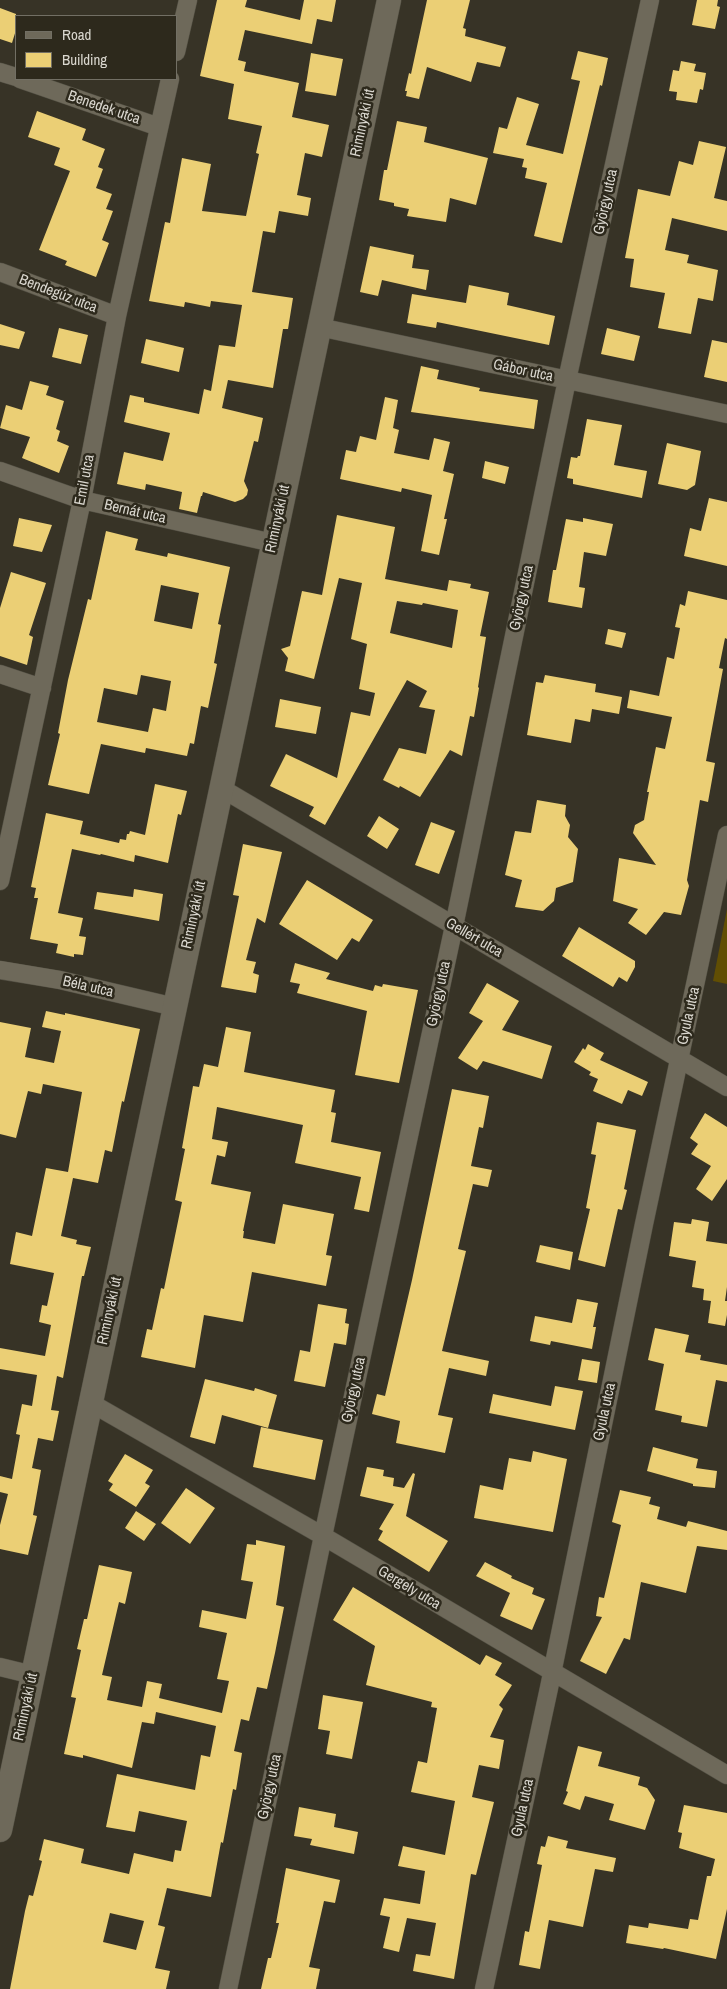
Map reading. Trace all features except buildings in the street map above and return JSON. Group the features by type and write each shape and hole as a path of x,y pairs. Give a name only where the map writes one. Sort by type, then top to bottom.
{"main road":[{"name":"Riminyáki út","path":"0,1830 389,0"}],"street":[{"path":"178,43 188,0"},
{"name":"György utca","path":"228,1989 322,1536 454,926 567,380 650,0"},
{"path":"0,72 15,77"},
{"name":"Benedek utca","path":"23,80 159,128"},
{"name":"Emil utca","path":"0,881 82,500 117,316 170,80"},
{"name":"Bendegúz utca","path":"0,272 117,316"},
{"name":"Gábor utca","path":"319,326 727,414"},
{"name":"Bernát utca","path":"0,471 82,500 273,543"},
{"path":"0,674 42,688"},
{"name":"Gellért utca","path":"221,788 727,1087"},
{"name":"Gyula utca","path":"484,1989 727,835"},
{"name":"Béla utca","path":"0,970 60,980 175,1007"},
{"name":"Gergely utca","path":"91,1402 727,1775"},
{"path":"0,1667 33,1675"}],"shaded area":[{"path":"727,909 727,984 713,981"}]}
